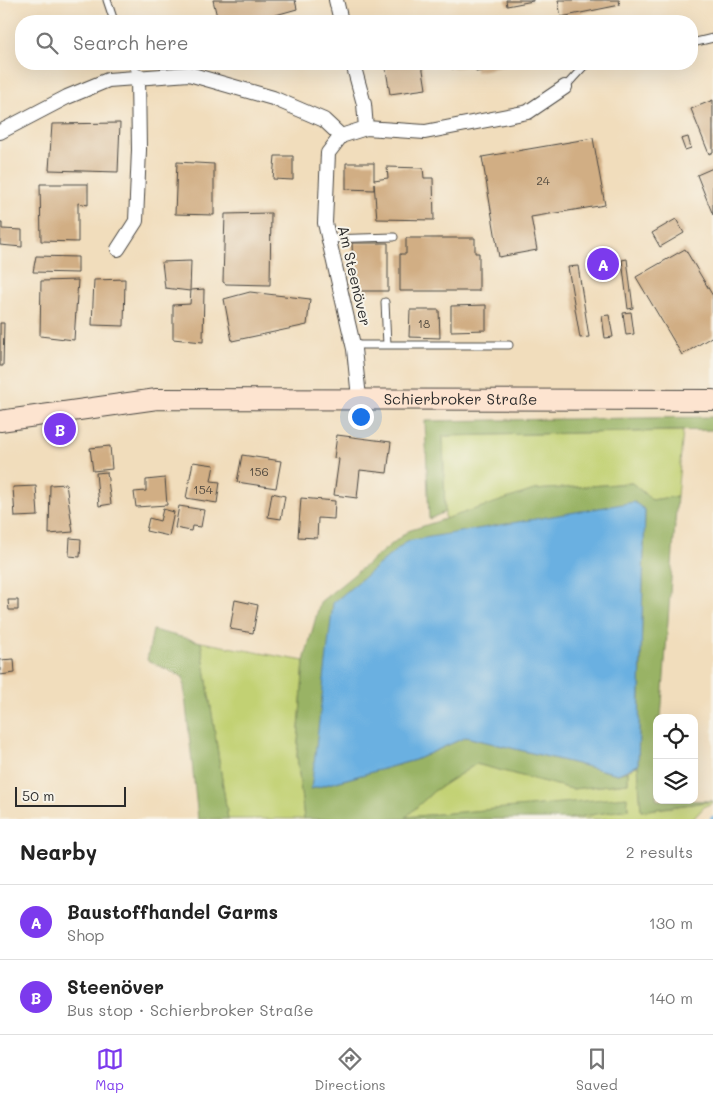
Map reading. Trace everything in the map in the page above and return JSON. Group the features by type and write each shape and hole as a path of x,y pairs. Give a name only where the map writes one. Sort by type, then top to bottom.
{"main road":[{"name":"Schierbroker Straße","path":"0,421 157,398 713,400"}],"street":[{"path":"336,0 340,15"},
{"path":"0,132 67,97 135,70 189,74 263,95 324,120 341,136 366,128 425,132 528,112 565,87"},
{"path":"118,249 136,221 139,150 135,70"},
{"path":"355,70 364,104 366,128"},
{"name":"Am Steenöver","path":"341,136 328,153 325,224 353,345 359,398"}],"lane":[{"path":"106,0 112,15"},
{"path":"698,42 713,38"},
{"path":"565,87 580,70"},
{"path":"328,239 394,237"},
{"path":"385,302 386,345"},
{"path":"353,345 509,345"}],"green space":[{"path":"713,417 713,430 443,436 445,512 429,519 425,421"},
{"path":"683,431 677,496 652,500 632,483 534,490 445,520 443,436"},
{"path":"632,483 652,500 677,496 661,714 653,714 653,804 691,804 641,811 638,765 645,510 634,502 311,789 415,760 466,737 618,774 628,771 628,783 572,789 476,764 434,791 406,817 627,797 628,809 566,819 304,819 297,756 304,661 320,602 408,531 534,490"},
{"path":"153,630 201,642 228,819 198,819 183,677 147,660"},
{"path":"201,642 304,661 297,756 304,819 228,819"},
{"path":"476,764 573,789 628,783 628,771 638,765 641,811 713,801 713,803 705,806 693,819 566,819 628,809 627,798 405,817 434,791"},
{"path":"698,801 713,801 698,803"}],"water":[{"path":"634,502 645,510 638,765 618,774 466,737 415,760 311,789 333,603 407,541"}],"building":[{"path":"213,0 295,0 297,9 276,15 217,15"},
{"path":"506,0 533,0 533,1 507,6"},
{"path":"558,0 619,0 620,5 571,15 561,15"},
{"path":"386,70 423,70 426,89 390,94"},
{"path":"713,100 713,152 709,154 691,109"},
{"path":"120,123 118,172 49,170 52,124"},
{"path":"688,137 691,148 685,150 681,139"},
{"path":"593,138 605,205 531,217 537,250 499,257 482,157"},
{"path":"275,156 293,156 293,180 273,179"},
{"path":"177,162 214,164 214,215 175,214"},
{"path":"346,163 374,163 374,180 388,178 387,167 423,168 424,178 433,178 434,220 377,219 374,183 374,190 346,189"},
{"path":"713,168 713,215 697,175"},
{"path":"40,184 88,184 88,205 78,203 78,242 41,241"},
{"path":"271,213 270,285 226,284 223,282 225,214"},
{"path":"676,219 684,233 660,247 652,233"},
{"path":"0,223 2,223 2,229 22,230 22,247 0,245"},
{"path":"406,238 475,238 475,253 479,253 479,291 400,291 400,254 406,254"},
{"path":"352,243 388,243 388,291 354,291"},
{"path":"685,249 713,296 713,336 682,355 636,277"},
{"path":"36,256 78,257 78,273 33,272"},
{"path":"627,259 633,308 628,309 622,260"},
{"path":"191,261 190,291 165,288 162,262"},
{"path":"578,266 589,337 580,338 568,267"},
{"path":"125,279 124,326 92,325 94,280"},
{"path":"78,280 74,340 40,336 41,281"},
{"path":"204,289 203,342 173,339 173,305 190,304 191,290"},
{"path":"250,292 310,299 307,325 232,341 224,299"},
{"path":"486,305 486,330 451,331 451,306"},
{"path":"410,310 439,310 440,338 409,337"},
{"path":"631,312 634,334 626,335 623,313"},
{"path":"609,315 613,337 605,338 602,316"},
{"path":"0,323 4,323 3,366 0,366"},
{"path":"337,435 391,442 387,473 360,470 357,498 334,495 339,459 334,458"},
{"path":"110,446 112,469 93,471 90,448"},
{"path":"242,455 281,461 276,488 237,482"},
{"path":"193,462 214,465 211,481 220,482 217,503 186,498"},
{"path":"107,472 111,504 99,506 96,473"},
{"path":"165,478 167,505 136,507 134,492 146,491 146,480"},
{"path":"66,484 73,532 49,534 50,485"},
{"path":"36,486 38,516 15,517 13,487"},
{"path":"272,493 285,496 281,519 268,517"},
{"path":"301,498 335,501 334,519 318,518 317,538 298,537"},
{"path":"179,506 204,510 201,527 192,526 191,531 175,528"},
{"path":"163,509 174,512 169,536 146,531 149,518 160,521"},
{"path":"70,538 81,539 80,557 69,556"},
{"path":"8,600 18,600 18,610 9,610"},
{"path":"235,600 258,605 253,633 230,629"},
{"path":"14,659 15,673 0,675 0,660"}],"place":[{"name":"Baustoffhandel Garms","path":"603,264"},
{"name":"Steenöver","path":"60,429"}]}
